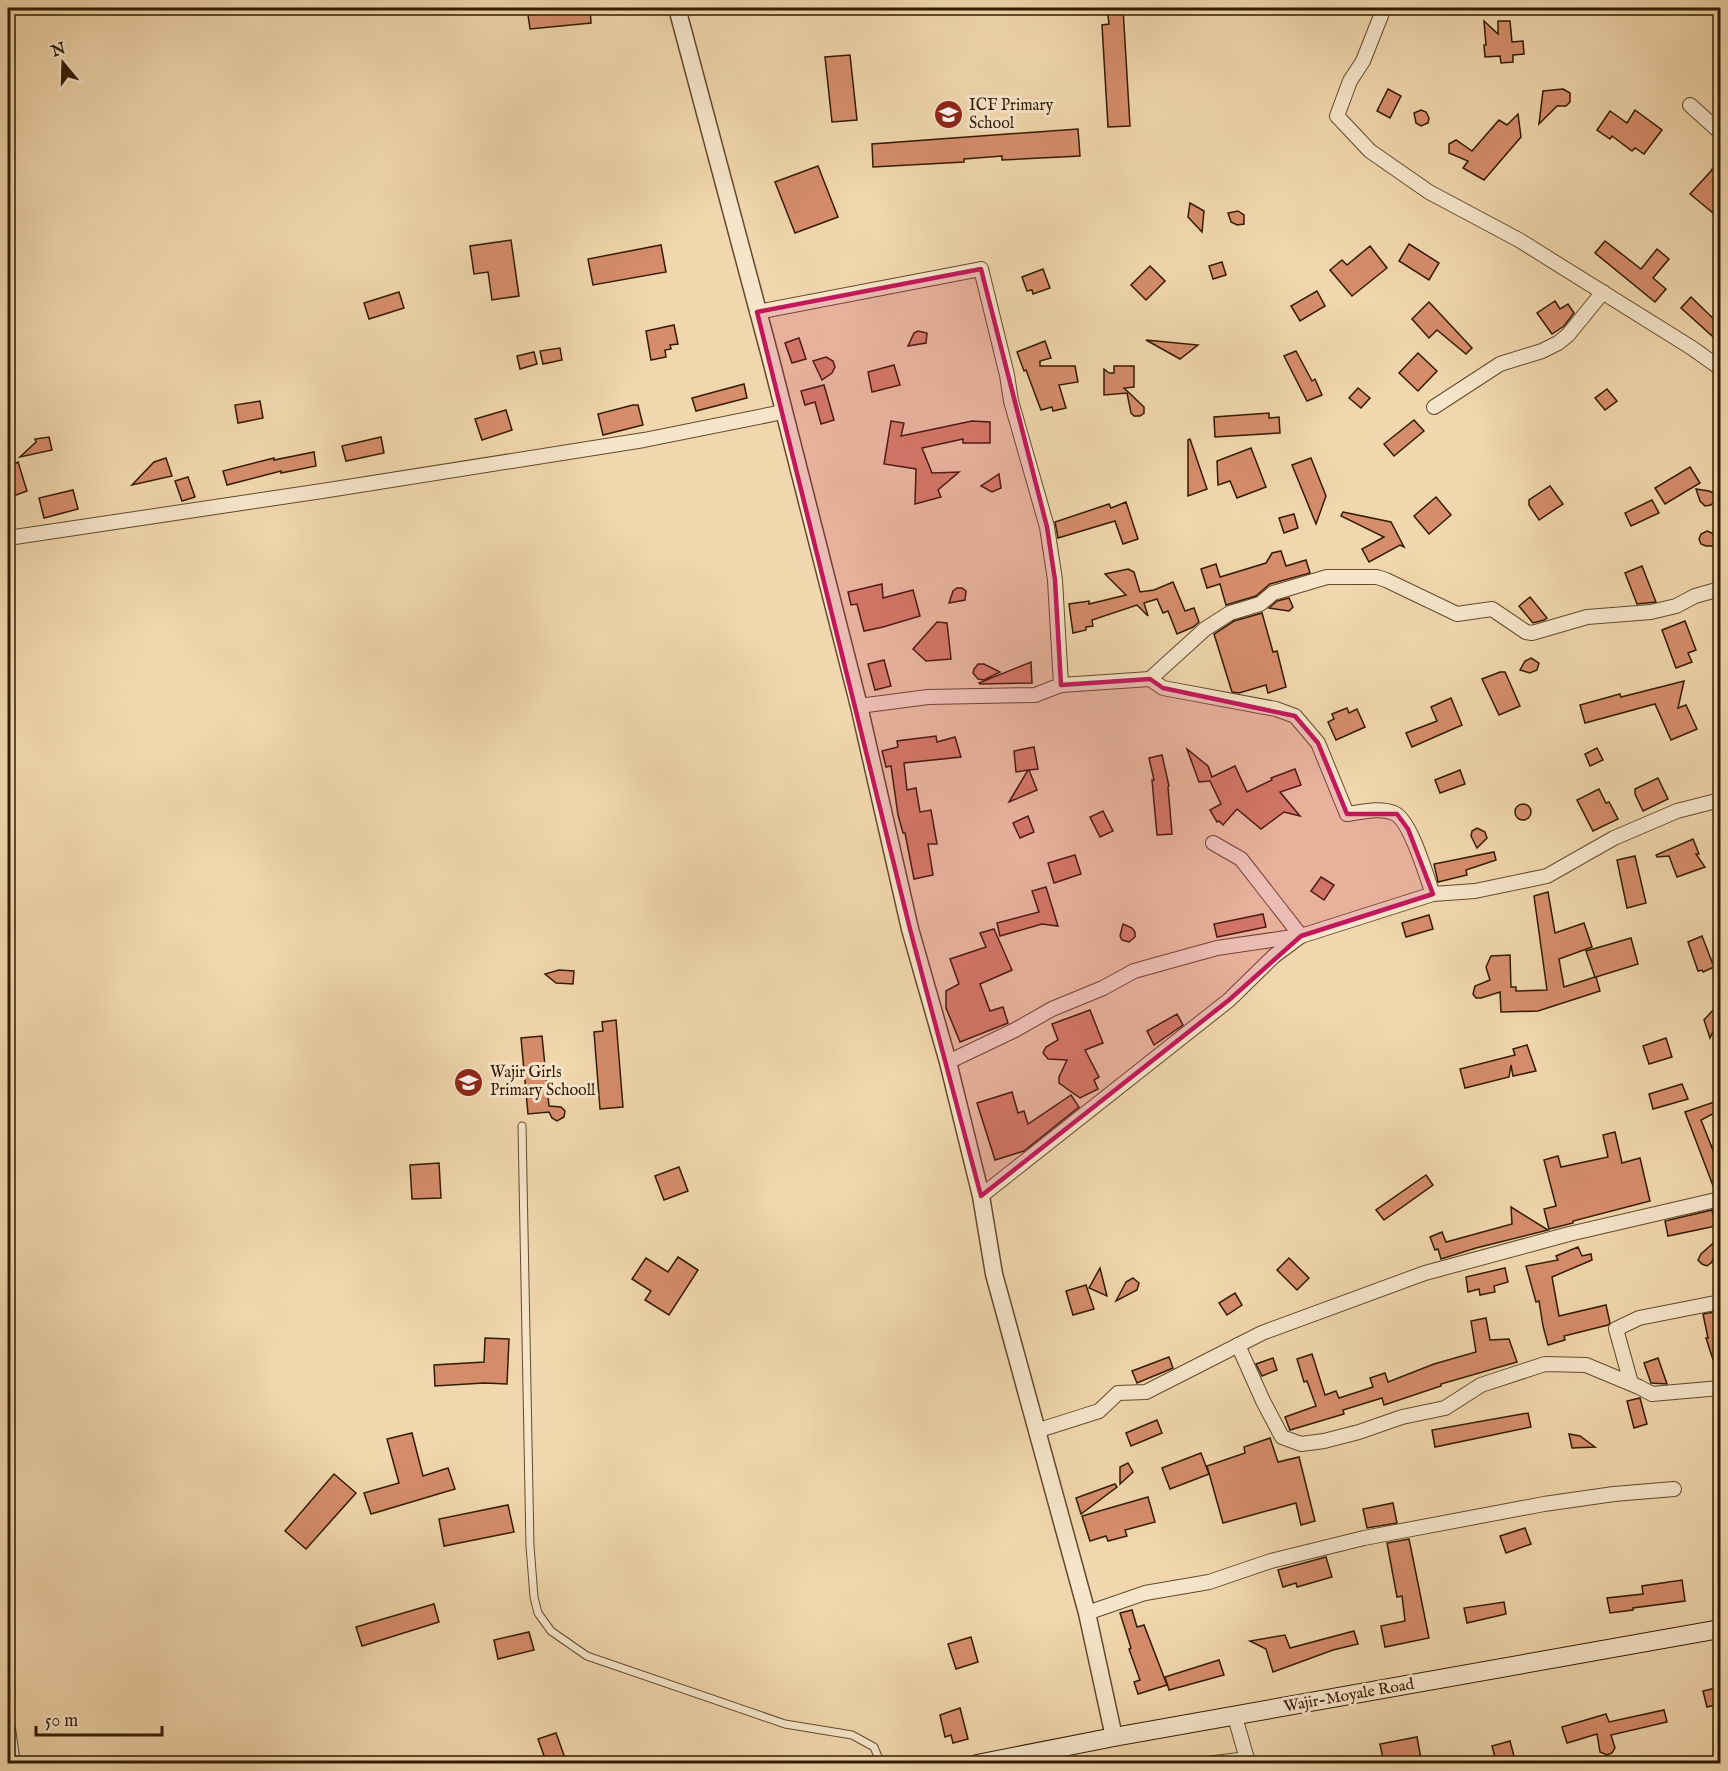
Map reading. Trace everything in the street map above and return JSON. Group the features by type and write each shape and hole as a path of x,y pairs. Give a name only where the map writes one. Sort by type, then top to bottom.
{"main road":[{"name":"Wajir-Moyale Road","path":"977,1764 1114,1737 1720,1629"}],"street":[{"path":"677,8 859,706 910,929 948,1062 981,1196 994,1274 1087,1613 1114,1737"},
{"path":"1384,8 1363,61 1350,81 1337,116 1370,151 1429,192 1519,240 1720,368"},
{"path":"1690,105 1720,132"},
{"path":"757,312 981,269 1007,375 1011,401 1047,527 1055,580 1061,686"},
{"path":"1434,407 1500,364 1542,351 1558,343 1568,335 1603,292"},
{"path":"8,538 644,441 783,412"},
{"path":"859,706 928,698 1035,695 1061,686 1150,679 1205,628 1230,613 1260,604 1273,593 1328,577 1386,579 1457,614 1492,609 1526,632 1532,633 1587,617 1652,612 1676,606 1695,596 1720,589"},
{"path":"1150,679 1163,688 1276,709 1295,716 1318,743 1347,814 1381,810 1396,814 1408,829 1433,894"},
{"path":"948,1062 1015,1030 1052,1009 1103,988 1134,971 1217,948 1301,936 1433,894 1475,891 1546,876 1614,838 1677,811 1720,800"},
{"path":"1213,843 1241,859 1301,936"},
{"path":"981,1196 1229,1000 1274,956 1301,936"},
{"path":"1036,1431 1099,1411 1118,1393 1146,1392 1262,1333 1425,1273 1569,1234 1720,1198"},
{"path":"1631,1383 1616,1329 1639,1318 1720,1302"},
{"path":"1238,1346 1282,1437 1301,1444 1324,1441 1402,1417 1445,1408 1481,1385 1545,1364 1586,1365 1652,1394 1720,1388"},
{"path":"1087,1613 1145,1593 1209,1582 1270,1561 1364,1538 1544,1504 1614,1494 1674,1489"},
{"path":"1207,1764 1248,1761 1235,1717"},
{"path":"8,1729 13,1764"}],"lane":[{"path":"522,1126 530,1546 534,1597 538,1613 551,1631 587,1656 785,1724 852,1735 874,1747 881,1764"}],"highlighted area":[{"path":"981,269 1047,527 1055,580 1061,685 1150,679 1163,688 1295,716 1318,743 1347,814 1397,814 1408,829 1433,894 1301,936 1229,1000 981,1196 910,929 757,312"}],"building":[{"path":"527,8 590,8 591,23 530,29"},
{"path":"1107,8 1123,8 1130,126 1108,127 1102,25 1109,24"},
{"path":"1484,21 1498,34 1498,21 1510,21 1512,42 1523,41 1524,54 1513,55 1513,62 1501,63 1500,56 1485,57"},
{"path":"850,55 857,120 832,122 825,57"},
{"path":"1388,89 1401,96 1390,118 1377,111"},
{"path":"1563,89 1570,93 1570,102 1566,106 1557,106 1539,124 1543,91"},
{"path":"1421,110 1426,112 1429,118 1428,123 1421,126 1416,123 1414,113"},
{"path":"1635,110 1662,130 1644,154 1635,148 1632,151 1612,136 1610,139 1597,130 1610,111 1627,123"},
{"path":"1518,114 1521,137 1484,180 1463,168 1468,161 1449,153 1449,144 1456,140 1472,151 1499,120 1507,125"},
{"path":"1078,129 1080,156 1002,160 1002,156 964,159 964,162 873,167 872,144"},
{"path":"1720,157 1720,204 1713,213 1690,194 1711,171"},
{"path":"818,166 838,217 795,233 775,182"},
{"path":"1190,203 1204,211 1202,232 1188,217"},
{"path":"1238,211 1244,215 1244,224 1237,225 1231,222 1228,213"},
{"path":"511,240 519,296 492,300 488,272 474,274 470,246"},
{"path":"1605,241 1641,269 1657,249 1669,259 1653,278 1666,289 1655,302 1595,253"},
{"path":"1409,244 1439,263 1429,280 1399,261"},
{"path":"661,245 666,272 593,285 588,259"},
{"path":"1370,246 1387,268 1352,296 1330,270 1342,260 1347,265"},
{"path":"1222,262 1226,275 1213,279 1209,266"},
{"path":"1150,266 1165,281 1146,300 1131,285"},
{"path":"1043,269 1050,288 1033,294 1032,290 1027,291 1022,277"},
{"path":"1317,291 1325,306 1300,321 1291,306"},
{"path":"399,292 404,308 369,319 364,303"},
{"path":"1691,297 1720,325 1720,343 1681,308"},
{"path":"1555,301 1560,309 1568,304 1574,313 1564,326 1552,334 1537,313"},
{"path":"1429,302 1472,348 1466,354 1437,330 1429,338 1412,319"},
{"path":"674,325 678,344 670,345 671,349 665,350 666,357 651,360 646,331"},
{"path":"918,331 927,333 926,343 908,346 914,333"},
{"path":"799,338 806,359 792,363 785,343"},
{"path":"1146,340 1198,345 1180,359"},
{"path":"1045,341 1051,358 1040,361 1040,366 1075,366 1078,382 1059,385 1066,408 1053,411 1052,407 1041,410 1017,352"},
{"path":"560,348 562,360 543,364 540,351"},
{"path":"1296,351 1312,381 1315,379 1322,395 1307,401 1284,356"},
{"path":"534,352 537,364 520,369 517,356"},
{"path":"1418,353 1437,371 1418,391 1399,373"},
{"path":"826,357 833,361 835,367 832,373 822,380 813,361"},
{"path":"894,365 900,385 872,392 868,372"},
{"path":"1114,366 1134,366 1134,387 1124,388 1144,407 1144,413 1140,416 1134,416 1131,413 1127,393 1104,395 1104,369 1109,373 1114,373"},
{"path":"744,384 747,398 696,411 692,398"},
{"path":"824,385 834,420 821,424 815,402 805,405 801,391"},
{"path":"1358,388 1370,398 1361,408 1349,398"},
{"path":"1607,389 1617,401 1605,410 1595,398"},
{"path":"260,401 263,418 238,423 235,405"},
{"path":"638,405 643,425 603,435 598,414"},
{"path":"506,410 512,430 482,440 475,419"},
{"path":"1269,413 1269,418 1279,417 1280,433 1215,437 1214,417"},
{"path":"1414,420 1424,431 1394,456 1384,444"},
{"path":"891,421 904,423 901,436 972,421 990,422 990,443 963,443 963,439 922,448 932,473 959,472 938,490 941,497 915,504 916,469 884,464"},
{"path":"49,437 52,450 20,457 36,442 35,439"},
{"path":"381,437 384,453 346,461 342,446"},
{"path":"1190,439 1207,489 1188,496 1188,440"},
{"path":"1251,448 1266,487 1237,498 1230,481 1218,485 1217,461"},
{"path":"314,452 316,466 281,473 281,471 227,485 223,471 274,458 274,460"},
{"path":"166,458 172,476 132,485 154,462"},
{"path":"1311,458 1326,496 1316,524 1292,465"},
{"path":"18,462 27,491 8,498 8,469"},
{"path":"1690,467 1700,483 1665,504 1655,488"},
{"path":"999,474 1001,488 992,492 981,486"},
{"path":"188,477 195,497 182,501 175,481"},
{"path":"1550,486 1563,504 1539,520 1529,505 1529,500"},
{"path":"1696,489 1720,496 1711,505 1705,506 1700,501"},
{"path":"73,490 78,509 44,518 39,498"},
{"path":"1436,497 1451,515 1429,534 1414,516"},
{"path":"1652,500 1659,513 1631,526 1625,513"},
{"path":"1126,502 1138,539 1123,544 1115,521 1058,538 1055,522 1109,504 1111,508"},
{"path":"1343,512 1391,522 1404,547 1400,545 1369,562 1362,549 1384,537 1341,516"},
{"path":"1294,514 1298,528 1284,533 1279,518"},
{"path":"1707,531 1712,533 1720,546 1701,544 1699,539 1701,534"},
{"path":"1281,551 1286,566 1306,560 1310,573 1270,584 1256,596 1226,605 1220,584 1207,588 1201,569 1216,564 1220,577 1266,563 1272,553"},
{"path":"1642,566 1656,602 1637,604 1625,573"},
{"path":"1128,569 1134,572 1140,592 1154,590 1173,582 1185,611 1194,608 1199,622 1177,634 1168,611 1163,613 1157,599 1144,603 1148,616 1137,605 1092,620 1093,626 1073,633 1069,604 1089,601 1089,604 1126,595 1105,574"},
{"path":"882,584 883,598 913,590 920,616 864,631 857,604 851,605 848,592"},
{"path":"957,588 966,591 965,600 949,603 953,591"},
{"path":"1530,597 1547,618 1533,623 1519,606"},
{"path":"1289,598 1293,607 1289,611 1269,608 1277,601"},
{"path":"1262,613 1273,652 1277,651 1286,687 1268,693 1266,685 1239,693 1232,692 1214,634 1234,621"},
{"path":"1685,621 1696,650 1688,653 1692,662 1676,668 1662,630"},
{"path":"937,622 947,623 951,659 926,661 913,649"},
{"path":"1531,658 1539,663 1537,670 1530,673 1520,670 1525,661"},
{"path":"884,660 891,686 875,690 868,664"},
{"path":"1031,662 1032,683 979,683"},
{"path":"978,664 984,664 1000,672 984,680 978,679 973,673"},
{"path":"1505,672 1520,706 1499,715 1482,679"},
{"path":"1684,681 1678,708 1686,705 1697,729 1671,740 1655,704 1585,723 1580,705"},
{"path":"1451,698 1462,725 1412,747 1406,733 1437,721 1431,707"},
{"path":"1347,708 1349,713 1357,709 1365,727 1336,740 1328,722 1334,719 1332,714"},
{"path":"936,736 937,742 955,737 961,757 904,763 907,790 916,788 920,812 931,810 937,844 928,844 933,875 914,879 905,833 903,833 898,815 891,766 886,767 882,751 898,747 897,741"},
{"path":"1034,747 1038,769 1029,770 1037,790 1009,802 1028,770 1016,772 1014,751"},
{"path":"1597,748 1603,760 1590,766 1585,754"},
{"path":"1187,749 1208,766 1212,777 1235,766 1247,792 1272,780 1271,778 1295,769 1301,785 1280,792 1300,816 1284,812 1261,829 1237,809 1223,825 1217,822 1210,810 1221,804 1210,781 1199,782"},
{"path":"1162,755 1169,786 1172,834 1157,835 1152,780 1154,780 1149,758"},
{"path":"1460,770 1465,784 1440,793 1435,780"},
{"path":"1658,778 1668,799 1643,811 1635,789"},
{"path":"1599,789 1618,819 1593,831 1577,800"},
{"path":"1523,804 1531,812 1523,820 1515,812"},
{"path":"1103,811 1113,831 1100,837 1090,817"},
{"path":"1028,816 1034,832 1020,838 1013,823"},
{"path":"1477,828 1485,832 1487,838 1477,848 1471,836 1472,831"},
{"path":"1693,839 1699,854 1696,854 1705,867 1677,877 1669,856 1657,857 1656,855"},
{"path":"1494,852 1496,860 1466,870 1467,875 1438,882 1434,864"},
{"path":"1075,855 1081,874 1054,883 1048,863"},
{"path":"1635,856 1646,903 1627,908 1617,860"},
{"path":"1321,877 1334,885 1324,900 1311,891"},
{"path":"1046,887 1058,926 1042,924 1000,936 997,923 1039,912 1032,891"},
{"path":"1548,892 1555,933 1584,923 1592,947 1559,959 1564,987 1595,977 1586,951 1631,938 1638,964 1596,977 1600,991 1538,1011 1501,1012 1500,992 1481,998 1476,998 1473,994 1475,986 1490,980 1486,967 1491,956 1510,955 1511,987 1516,987 1516,991 1547,990 1534,896"},
{"path":"1263,914 1266,927 1217,937 1214,924"},
{"path":"1429,915 1433,929 1406,937 1402,923"},
{"path":"1123,924 1135,932 1135,937 1129,942 1122,940 1120,936"},
{"path":"994,929 1012,970 980,984 990,1011 1003,1007 1008,1023 960,1042 946,1008 946,991 959,984 950,959 986,947 980,933"},
{"path":"1702,936 1714,967 1703,972 1698,971 1688,942"},
{"path":"559,970 574,971 573,984 556,983 545,974"},
{"path":"1090,1010 1103,1043 1085,1050 1099,1077 1094,1080 1098,1089 1080,1098 1059,1083 1059,1077 1067,1060 1048,1059 1043,1053 1046,1047 1058,1040 1052,1024"},
{"path":"1713,1010 1718,1021 1710,1038 1704,1020"},
{"path":"1177,1014 1183,1025 1154,1045 1147,1031"},
{"path":"616,1020 623,1107 600,1109 594,1032 603,1031 602,1022"},
{"path":"542,1036 549,1106 561,1107 565,1111 564,1117 557,1121 549,1112 528,1114 521,1038"},
{"path":"1666,1038 1672,1057 1649,1064 1643,1046"},
{"path":"1527,1045 1536,1071 1513,1076 1511,1065 1509,1077 1465,1088 1460,1069 1515,1055 1513,1049"},
{"path":"1682,1084 1688,1099 1653,1109 1649,1094"},
{"path":"1012,1092 1018,1113 1024,1111 1028,1124 1071,1095 1079,1107 1024,1151 995,1160 977,1103"},
{"path":"1720,1100 1720,1110 1701,1120 1720,1168 1720,1190 1715,1191 1685,1112"},
{"path":"1615,1132 1622,1163 1640,1158 1650,1201 1549,1229 1544,1209 1556,1206 1544,1160 1558,1156 1561,1167 1608,1157 1603,1135"},
{"path":"439,1163 441,1198 412,1199 410,1165"},
{"path":"679,1167 688,1191 664,1200 655,1176"},
{"path":"1426,1175 1433,1185 1384,1220 1376,1210"},
{"path":"1511,1207 1548,1230 1441,1259 1438,1249 1435,1250 1430,1237 1442,1232 1446,1242 1512,1224"},
{"path":"1712,1210 1716,1226 1668,1236 1665,1221"},
{"path":"1719,1238 1712,1262 1707,1266 1702,1264 1698,1260 1701,1254"},
{"path":"1578,1247 1582,1256 1591,1254 1592,1260 1552,1277 1559,1316 1606,1305 1610,1323 1564,1336 1565,1340 1548,1345 1539,1301 1536,1302 1526,1266 1558,1260 1556,1256"},
{"path":"678,1257 698,1270 669,1315 645,1300 651,1291 632,1279 646,1258 668,1272"},
{"path":"1289,1258 1309,1278 1297,1290 1277,1270"},
{"path":"1100,1268 1107,1296 1089,1288"},
{"path":"1505,1268 1508,1282 1494,1286 1495,1292 1480,1295 1479,1289 1468,1292 1466,1277"},
{"path":"1133,1278 1139,1283 1137,1290 1116,1301 1126,1282"},
{"path":"1086,1285 1094,1309 1073,1315 1066,1291"},
{"path":"1235,1293 1242,1305 1227,1315 1219,1303"},
{"path":"1720,1311 1720,1374 1718,1375 1706,1338 1708,1338 1703,1314"},
{"path":"1486,1318 1490,1340 1509,1339 1517,1362 1441,1384 1441,1386 1384,1405 1382,1398 1343,1410 1344,1414 1290,1430 1285,1417 1316,1406 1307,1381 1304,1382 1297,1359 1312,1354 1325,1395 1336,1391 1339,1398 1373,1387 1370,1378 1385,1373 1388,1382 1434,1364 1476,1352 1471,1321"},
{"path":"485,1338 509,1339 507,1384 435,1386 434,1365 484,1362"},
{"path":"1169,1357 1173,1368 1137,1383 1132,1371"},
{"path":"1273,1358 1277,1370 1262,1376 1256,1364"},
{"path":"1658,1358 1667,1384 1651,1383 1644,1363"},
{"path":"1640,1398 1647,1424 1634,1428 1627,1401"},
{"path":"1528,1413 1531,1427 1435,1447 1432,1430"},
{"path":"1157,1420 1162,1433 1131,1446 1126,1433"},
{"path":"412,1433 423,1476 448,1468 455,1489 371,1514 364,1493 399,1483 387,1439"},
{"path":"1569,1434 1580,1436 1595,1447 1572,1448"},
{"path":"1270,1438 1278,1462 1299,1457 1315,1521 1301,1525 1296,1503 1223,1523 1207,1466 1245,1453 1244,1447"},
{"path":"1201,1453 1209,1474 1170,1489 1162,1468"},
{"path":"1128,1463 1133,1472 1120,1484 1120,1467"},
{"path":"334,1474 356,1493 306,1549 285,1531"},
{"path":"1115,1484 1117,1487 1081,1514 1076,1498"},
{"path":"1148,1497 1155,1522 1125,1530 1127,1536 1108,1541 1106,1536 1090,1541 1082,1516"},
{"path":"1393,1503 1397,1523 1367,1528 1363,1509"},
{"path":"508,1505 514,1532 444,1546 439,1519"},
{"path":"1525,1528 1531,1544 1506,1553 1500,1536"},
{"path":"1409,1539 1429,1638 1385,1647 1381,1626 1405,1621 1402,1596 1397,1597 1387,1543"},
{"path":"1326,1557 1332,1577 1297,1587 1296,1583 1283,1587 1278,1570"},
{"path":"1682,1580 1685,1601 1610,1613 1607,1598 1643,1594 1642,1586"},
{"path":"1504,1602 1506,1614 1467,1623 1464,1608"},
{"path":"434,1604 439,1622 362,1646 356,1627"},
{"path":"1132,1610 1137,1627 1144,1625 1167,1685 1138,1694 1134,1682 1140,1680 1120,1613"},
{"path":"1354,1631 1358,1644 1333,1650 1273,1672 1266,1649 1250,1641 1285,1635 1290,1648"},
{"path":"529,1632 534,1650 498,1659 494,1640"},
{"path":"971,1637 978,1662 956,1669 948,1644"},
{"path":"1219,1660 1224,1675 1169,1690 1165,1677"},
{"path":"1720,1687 1720,1704 1707,1707 1703,1691"},
{"path":"960,1708 968,1739 953,1743 951,1735 945,1737 940,1715"},
{"path":"1664,1710 1667,1722 1611,1735 1615,1748 1607,1755 1600,1752 1597,1734 1567,1743 1562,1727 1606,1714 1609,1722"},
{"path":"556,1733 565,1758 547,1764 538,1739"},
{"path":"1417,1737 1421,1759 1398,1764 1384,1764 1380,1744"},
{"path":"1510,1741 1514,1756 1496,1761 1492,1746"}],"place":[{"name":"ICF Primary School","path":"948,115"},
{"name":"Wajir Girls Primary Schooll","path":"469,1082"}]}
